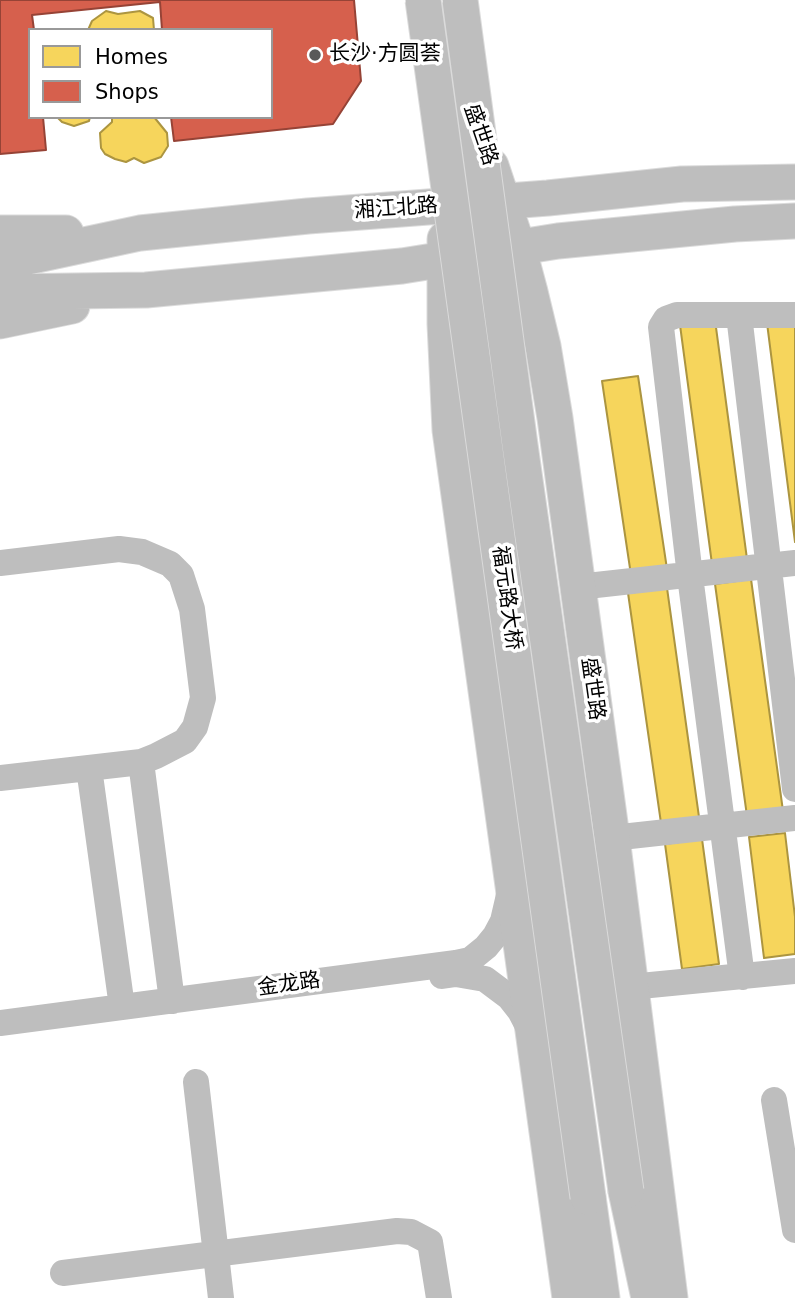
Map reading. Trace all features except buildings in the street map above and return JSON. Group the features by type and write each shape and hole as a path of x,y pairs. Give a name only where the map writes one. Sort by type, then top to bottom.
{"main road":[{"name":"福元路大桥","path":"423,0 588,1197"},
{"name":"福元路大桥","path":"460,0 626,1191"},
{"name":"盛世路","path":"570,1298 450,430 444,258 445,205 454,92 503,201 518,247 543,346 612,838 670,1298"},
{"name":"湘江北路","path":"0,263 140,233 682,184 795,182"},
{"path":"0,292 146,290 402,266 558,240 795,221"},
{"path":"0,233 140,233"},
{"path":"0,321 146,290"},
{"path":"626,1191 638,1298"},
{"path":"626,1191 649,1298"},
{"path":"588,1197 593,1298"},
{"path":"588,1197 602,1298"}],"street":[{"path":"742,977 661,327 666,319 677,315 795,315"},
{"path":"739,315 795,789"},
{"path":"0,563 119,549 156,556 170,564 181,575 193,622 203,698 195,727 185,741 141,762 0,778"},
{"path":"578,587 795,563"},
{"path":"141,762 172,1001"},
{"path":"89,768 122,1007"},
{"path":"612,838 795,818"},
{"name":"金龙路","path":"0,1023 470,960 486,947 503,921 509,903 510,865"},
{"path":"630,987 795,971"},
{"name":"金龙路","path":"0,1035 456,974 485,979 498,988 520,1010 534,1039"},
{"path":"196,1082 221,1298"},
{"path":"774,1100 795,1230"},
{"path":"63,1273 397,1231 411,1232 430,1242 439,1298"}],"place":[{"name":"长沙·方圆荟","path":"315,55"}]}
